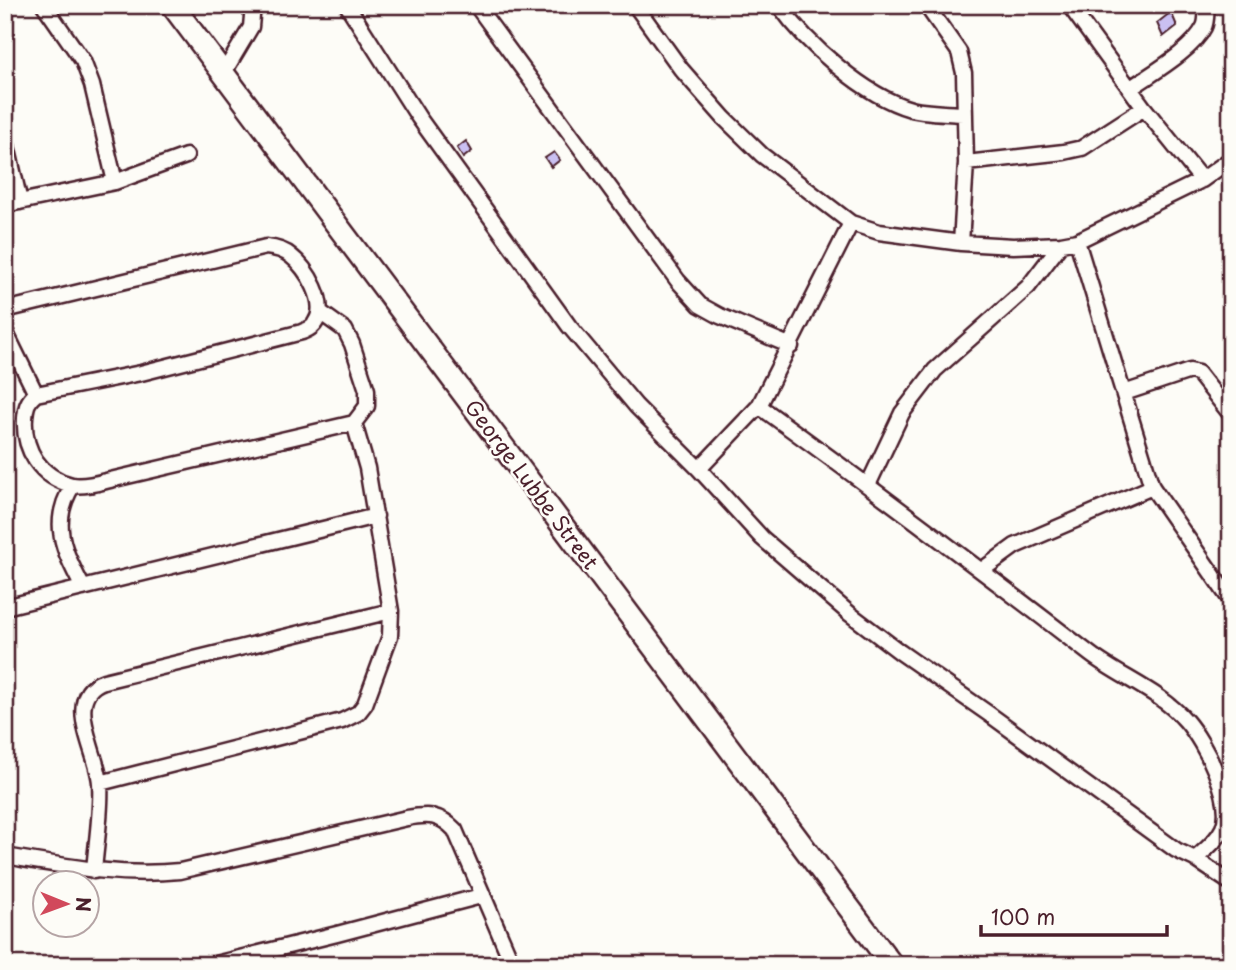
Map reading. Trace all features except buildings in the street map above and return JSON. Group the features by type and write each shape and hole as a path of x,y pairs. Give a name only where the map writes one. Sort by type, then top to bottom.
{"main road":[{"name":"George Lubbe Street","path":"172,5 892,965"}],"street":[{"path":"44,5 83,61 92,85 115,182"},
{"path":"223,74 251,27 253,5"},
{"path":"347,5 419,118 569,326 636,406 762,538 850,614 1176,850 1231,883"},
{"path":"476,5 678,281 700,305 791,346"},
{"path":"635,5 681,69 723,118 762,155 851,223 879,232 961,243 1013,246 1077,241 1202,180 1231,159"},
{"path":"779,5 794,26 826,57 873,91 909,109 965,114"},
{"path":"926,5 959,52 964,73 966,163 961,243"},
{"path":"1069,5 1144,108 1202,180"},
{"path":"1131,88 1196,39 1205,25 1207,5"},
{"path":"966,163 1082,148 1144,108"},
{"path":"5,137 12,203 115,182 186,156"},
{"path":"699,469 759,406 851,223"},
{"path":"1077,241 1152,487 1231,601"},
{"path":"868,485 902,413 935,370 1028,287 1061,244"},
{"path":"5,310 266,247 277,248 290,254 304,268 318,298 320,312 315,325 302,332 141,373 36,394 29,399 25,417 27,442 32,456 41,469 73,485 106,481 354,423 367,406 367,390 345,330 320,312"},
{"path":"5,331 36,394"},
{"path":"1124,393 1190,371 1198,373 1231,415"},
{"path":"759,406 982,570 1100,662 1169,706 1186,721 1208,757 1222,789 1226,811 1224,826 1216,839 1195,859"},
{"path":"100,783 342,721 358,713 365,704 390,636 391,611 367,468 354,423"},
{"path":"73,485 62,507 59,524 70,564 83,588"},
{"path":"982,570 1015,545 1152,487"},
{"path":"5,607 376,516"},
{"path":"94,869 100,783 83,715 86,693 92,687 104,681 391,611"},
{"path":"102,872 144,875 180,871 407,818 433,816 445,820 455,830 481,896 513,965"},
{"path":"5,856 82,869"},
{"path":"211,965 481,896"}]}
